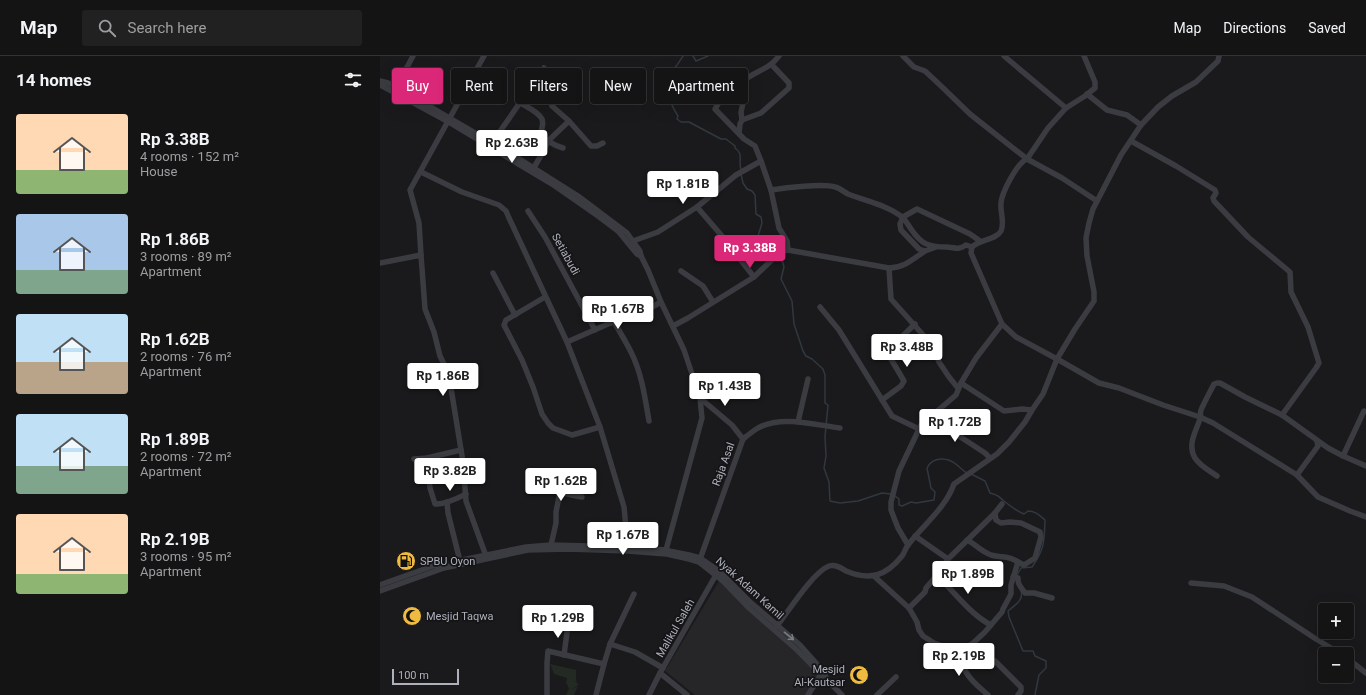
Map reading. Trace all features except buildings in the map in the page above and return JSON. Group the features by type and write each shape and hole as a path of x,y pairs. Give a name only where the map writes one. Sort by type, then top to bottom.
{"street":[{"path":"407,68 413,56"},
{"path":"484,56 464,94 448,119 410,192 419,223 425,309 448,376 461,450 466,501 486,557"},
{"path":"748,78 772,65 779,56"},
{"path":"904,56 914,67 925,71 970,114 1027,159 1062,178 1097,201"},
{"path":"1004,56 1066,108"},
{"path":"1084,56 1095,82 1095,88 1066,108 1048,128 1027,159 1022,161 1002,199 1002,225 1000,231 995,236 980,241 972,247 971,253 1002,324 1016,337 1099,383 1119,388 1162,405 1200,417 1240,439 1297,475 1318,496 1366,517"},
{"path":"777,626 811,581 826,568 835,566 862,576 875,576 887,570 904,554 905,549 915,536 944,505 954,484 1002,450 1025,422 1043,394 1057,359 1075,328 1094,301 1094,292 1087,256 1086,238 1089,223 1097,201 1121,155 1141,126 1158,107 1172,96 1196,82 1218,61 1219,56"},
{"path":"742,120 761,113 789,88 789,83 772,65"},
{"path":"380,81 392,86"},
{"path":"380,85 492,143 533,169 601,213 624,230 640,251 660,302 688,358 700,398 702,418 666,550"},
{"path":"1087,94 1107,110 1127,115 1141,126"},
{"path":"423,104 533,169 621,234 637,254 641,256"},
{"path":"492,143 518,104"},
{"path":"522,104 541,117 543,122 542,135 548,141 562,148"},
{"path":"719,104 715,109 744,139 755,146 771,190 780,228 787,241 788,250"},
{"path":"739,133 742,120 742,104"},
{"path":"552,106 591,146 597,146 603,143"},
{"path":"533,169 548,141 568,121"},
{"path":"1131,141 1170,162 1215,190 1216,193 1213,198 1214,201 1248,237 1290,272 1291,292 1308,327 1319,363 1282,415"},
{"path":"633,241 658,232 697,207 736,175 761,161"},
{"path":"421,172 462,192 493,202 503,207 524,247 545,297 567,342 600,427 622,500 626,518 628,549"},
{"path":"771,190 833,186 847,194 903,217 920,241 928,246 948,246 956,249 962,248 966,245 972,247"},
{"path":"697,207 754,277"},
{"path":"925,251 919,249 901,230 900,224 903,217 917,209 970,234 980,241"},
{"name":"Setiabudi","path":"528,211 596,330"},
{"path":"673,326 754,277 777,255 788,250 889,268 899,267 925,251 936,247"},
{"path":"380,263 422,254"},
{"path":"889,268 890,298 934,346 939,362 949,378 1004,411 1022,409 1032,410"},
{"path":"681,271 703,286 713,302"},
{"path":"493,273 515,315"},
{"path":"545,297 506,320 504,326 522,360 542,414 548,423 553,428 572,435 600,427"},
{"path":"567,342 614,322 636,316 660,302"},
{"path":"820,307 839,330 892,416 919,429"},
{"path":"614,322 635,361 643,385 649,421"},
{"path":"882,400 901,386 904,381 888,354 888,350 915,324"},
{"path":"908,545 893,516 891,502 899,471 919,429 925,421 956,395 959,385 976,358 1002,324"},
{"path":"798,422 808,379"},
{"path":"1217,476 1201,464 1193,453 1193,437 1200,417 1200,411 1214,384 1217,383 1220,383 1250,400 1282,415 1317,441 1343,456 1366,466"},
{"name":"Raja Asal","path":"699,560 743,439 732,425 700,398"},
{"path":"1343,456 1364,411"},
{"path":"932,415 962,438 985,452 990,458"},
{"path":"743,439 757,428 768,424 798,422 840,428"},
{"path":"1297,475 1318,446 1317,441"},
{"path":"414,459 427,458 461,450"},
{"path":"427,458 430,488 434,502 437,504 447,502 466,494"},
{"path":"544,488 566,495 582,497"},
{"path":"551,545 556,524 556,512 560,492"},
{"path":"447,502 460,560"},
{"path":"909,608 925,592 926,588 948,559 995,513 1002,504"},
{"path":"967,540 991,555 1005,557 1024,565 1035,558 1039,549 1041,537 1040,532 1021,523 1001,523 996,520 995,513"},
{"path":"915,536 948,559"},
{"name":"Nyak Adam Kamil","path":"380,585 433,566 460,560 486,557 526,546 551,545 666,550 678,555 699,560 717,573 800,645 827,680 842,695"},
{"path":"380,591 435,570 486,557 528,550 628,549 678,555"},
{"path":"875,576 909,608 917,622 919,630 929,640 951,649 964,648 972,644 1002,612 1002,608 1011,594 1011,585 1016,578 1018,562"},
{"path":"717,573 750,608 822,674 808,695"},
{"name":"Malikul Saleh","path":"649,695 717,573"},
{"path":"937,575 961,601 984,622 991,625"},
{"path":"1016,578 1025,593 1052,598"},
{"path":"1191,583 1224,586 1252,597 1329,647"},
{"path":"596,695 610,644 634,594"},
{"path":"564,655 568,625"},
{"path":"610,644 635,652 662,671 687,695"},
{"path":"964,648 962,652 964,655 962,662 964,670 973,682 988,695"},
{"path":"547,695 548,652 604,664"},
{"path":"995,661 1021,687 1021,692 1018,695"},
{"path":"1354,664 1366,673"},
{"path":"877,695 896,677"}],"shaded area":[{"path":"722,576 821,671 806,695 695,695 665,671"},
{"path":"550,664 576,670 576,681 574,681 578,682 576,683 579,684 571,690 578,686 574,695 566,695 569,689 566,684 567,678 554,674"}],"waterway":[{"path":"683,56 675,68 671,71 659,73 658,80 664,88 678,116 677,119 681,122 689,122 721,139 726,139 735,146 740,155 741,170"},
{"path":"693,56 696,61 708,56"},
{"path":"741,174 743,183 747,189 752,191 755,195 756,214 761,217 762,223 758,236 761,242 773,250 783,263 784,267 781,279 792,301 794,324 803,351 806,356 812,359 823,369 825,375 825,403 828,405 825,437 826,456 824,468 829,482 830,501 840,503 858,501 882,493 891,494"},
{"path":"895,496 899,499 899,505 902,506 911,502 916,503 934,500 935,492 931,488 927,468 933,461 941,459 949,460 967,473"},
{"path":"971,474 985,481 990,493 997,496 1016,510 1024,514 1028,511 1033,512 1045,520 1042,550 1032,567 1021,568 1017,575"},
{"path":"1021,591 1022,594 1020,600 1008,611 1023,651 1033,651 1035,656 1046,661 1046,668 1039,675 1035,695"}],"place":[{"name":"SPBU Oyon","path":"406,561"},
{"name":"Mesjid Taqwa","path":"412,616"},
{"name":"Mesjid Al-Kautsar","path":"859,675"}]}
